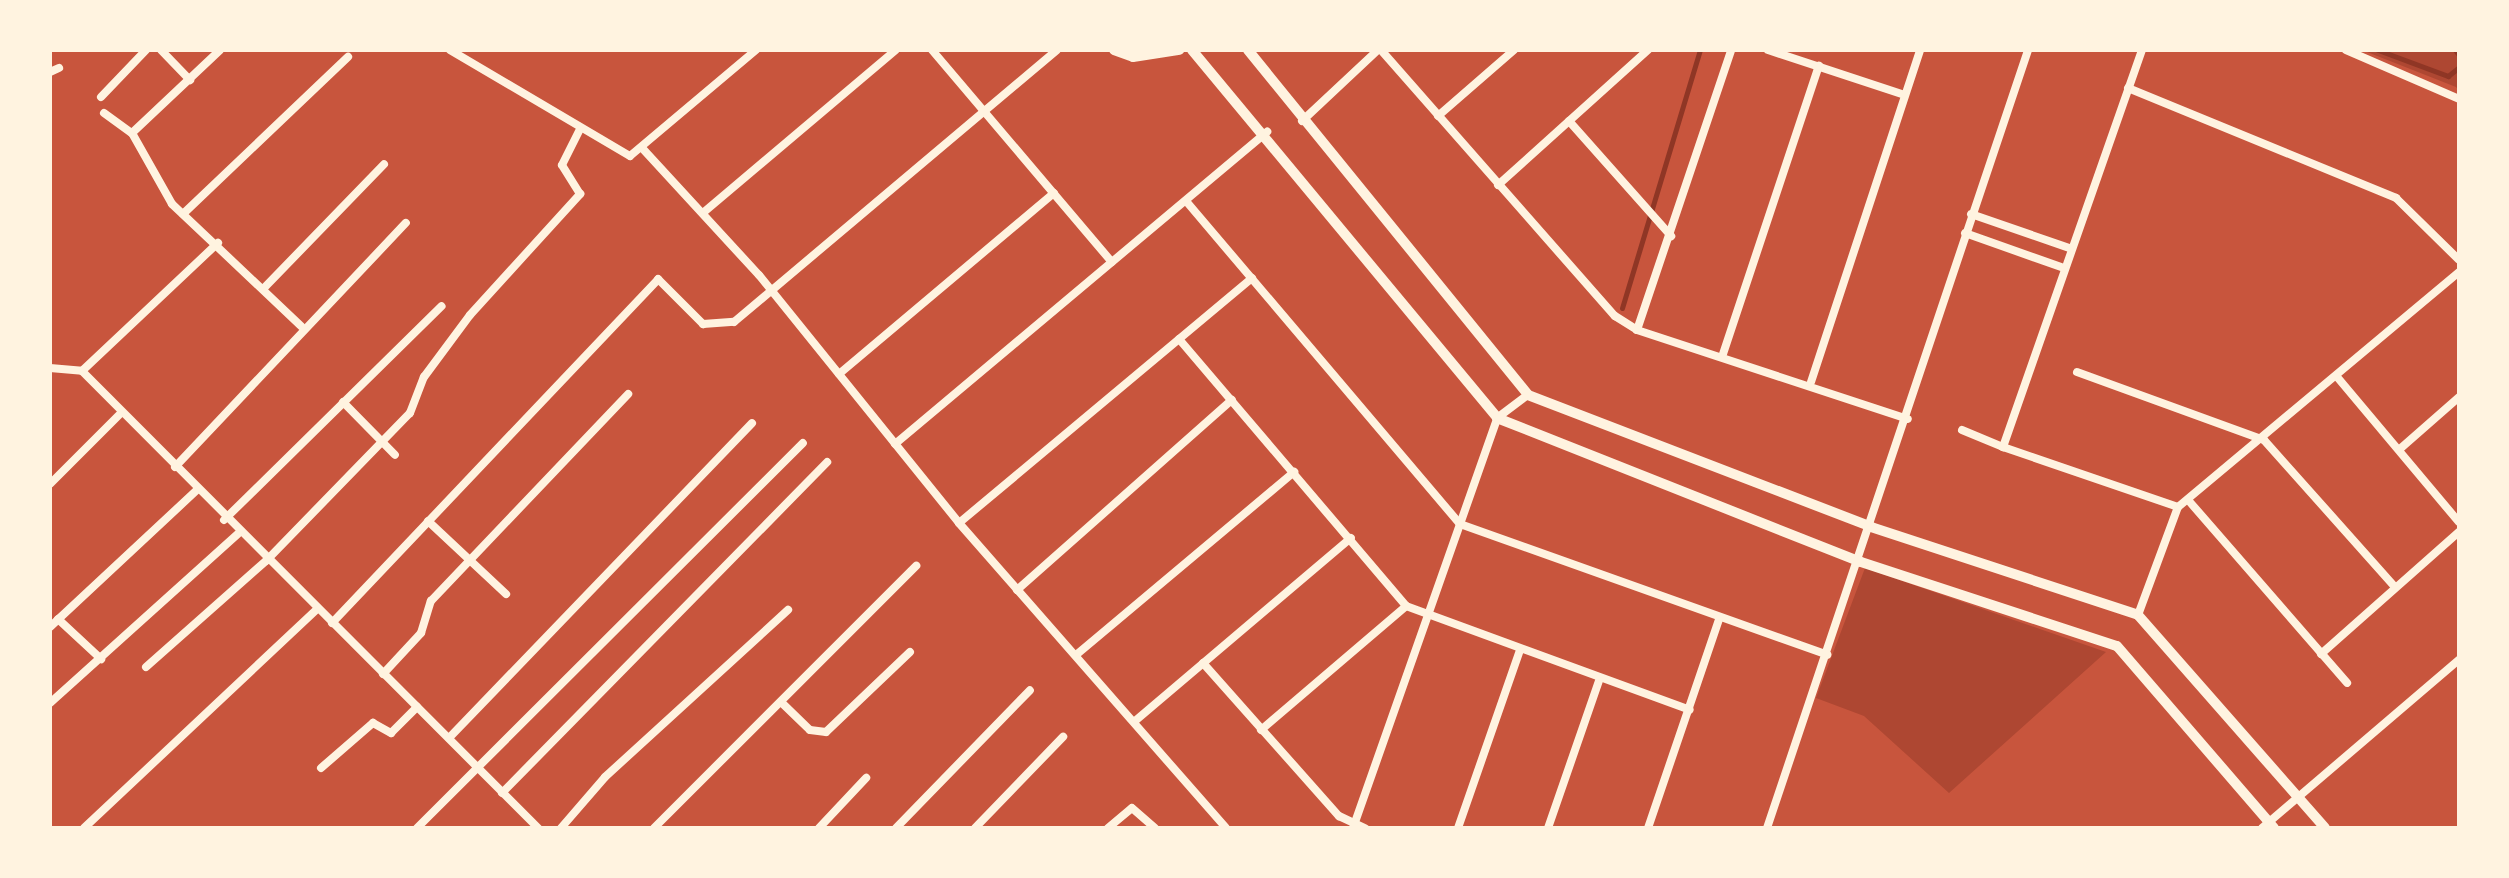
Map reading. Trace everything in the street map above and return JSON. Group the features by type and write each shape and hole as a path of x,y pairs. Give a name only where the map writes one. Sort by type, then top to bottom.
{"street":[{"path":"101,97 146,50"},
{"path":"161,50 190,80"},
{"path":"132,133 220,50"},
{"path":"450,50 621,156 643,149 756,50"},
{"path":"704,212 896,50"},
{"path":"932,50 1112,262"},
{"path":"332,623 658,279 711,327 734,322 1057,50"},
{"path":"1114,50 1133,57 1179,50"},
{"path":"1192,50 1267,132 1497,418 1861,562 2117,646 2268,826 2299,796 2459,661"},
{"path":"1248,50 1302,121 1528,395 1871,527 2138,615 2325,828"},
{"path":"1302,121 1380,50 1615,316 1637,330 1811,382 1908,419"},
{"path":"1438,116 1514,50"},
{"path":"1498,185 1648,50"},
{"path":"1637,330 1731,50"},
{"path":"1768,50 1905,95"},
{"path":"1811,382 1920,50"},
{"path":"1767,828 1861,562 1971,214 2028,50"},
{"path":"2003,447 2061,267 2142,50"},
{"path":"2346,50 2459,99"},
{"path":"183,214 348,57"},
{"path":"1723,354 1819,66"},
{"path":"2128,88 2396,198 2459,260"},
{"path":"104,113 132,133 183,214 265,287 301,326"},
{"path":"1569,121 1671,236"},
{"path":"146,667 266,561 384,443 470,315 580,194 562,165 580,129"},
{"path":"895,444 1267,132"},
{"path":"643,149 704,212 959,523 1226,828"},
{"path":"265,287 384,164"},
{"path":"839,374 1054,193"},
{"path":"1186,201 1460,524 1719,619 1827,655"},
{"path":"1971,214 2069,248"},
{"path":"175,467 301,326 406,223"},
{"path":"1965,233 2061,267"},
{"path":"82,371 218,243"},
{"path":"2138,615 2178,507 2264,440 2459,272"},
{"path":"959,523 1252,278"},
{"path":"224,520 442,306"},
{"path":"1179,339 1406,606 1426,618 1690,710"},
{"path":"50,368 82,371 224,520 483,770 538,828"},
{"path":"2077,372 2264,440 2395,587"},
{"path":"2338,378 2401,448 2459,522"},
{"path":"383,674 421,633 431,601 628,394"},
{"path":"1203,663 1339,816 1359,826 1426,618 1497,418 1528,395"},
{"path":"2401,448 2459,397"},
{"path":"1017,590 1232,400"},
{"path":"343,402 395,455"},
{"path":"50,484 121,413"},
{"path":"449,738 752,423"},
{"path":"1962,430 2178,507"},
{"path":"417,828 483,770 803,443"},
{"path":"502,793 827,462"},
{"path":"1076,655 1294,472"},
{"path":"50,627 197,490"},
{"path":"2189,501 2347,683"},
{"path":"428,521 506,594"},
{"path":"2321,654 2459,532"},
{"path":"50,703 101,659 166,592 177,594 238,534"},
{"path":"1135,721 1351,538"},
{"path":"654,828 916,566"},
{"path":"1261,730 1406,606"},
{"path":"84,828 317,609"},
{"path":"561,828 605,777 788,610"},
{"path":"58,619 101,659"},
{"path":"1648,828 1719,619"},
{"path":"1458,828 1520,650"},
{"path":"781,702 810,730 826,732 910,652"},
{"path":"1548,828 1600,678"},
{"path":"896,828 1030,690"},
{"path":"321,768 373,723 391,733 417,707"},
{"path":"975,828 1063,737"},
{"path":"819,828 866,778"},
{"path":"1108,828 1132,808 1155,828"}],"shaded area":[{"path":"2362,50 2459,50 2459,91 2456,87"},
{"path":"1865,568 2106,652 1949,793 1864,716 1816,698"}],"waterway":[{"path":"1622,308 1700,50"},
{"path":"2378,50 2448,76 2459,67"},
{"path":"2455,50 2459,55"}]}
